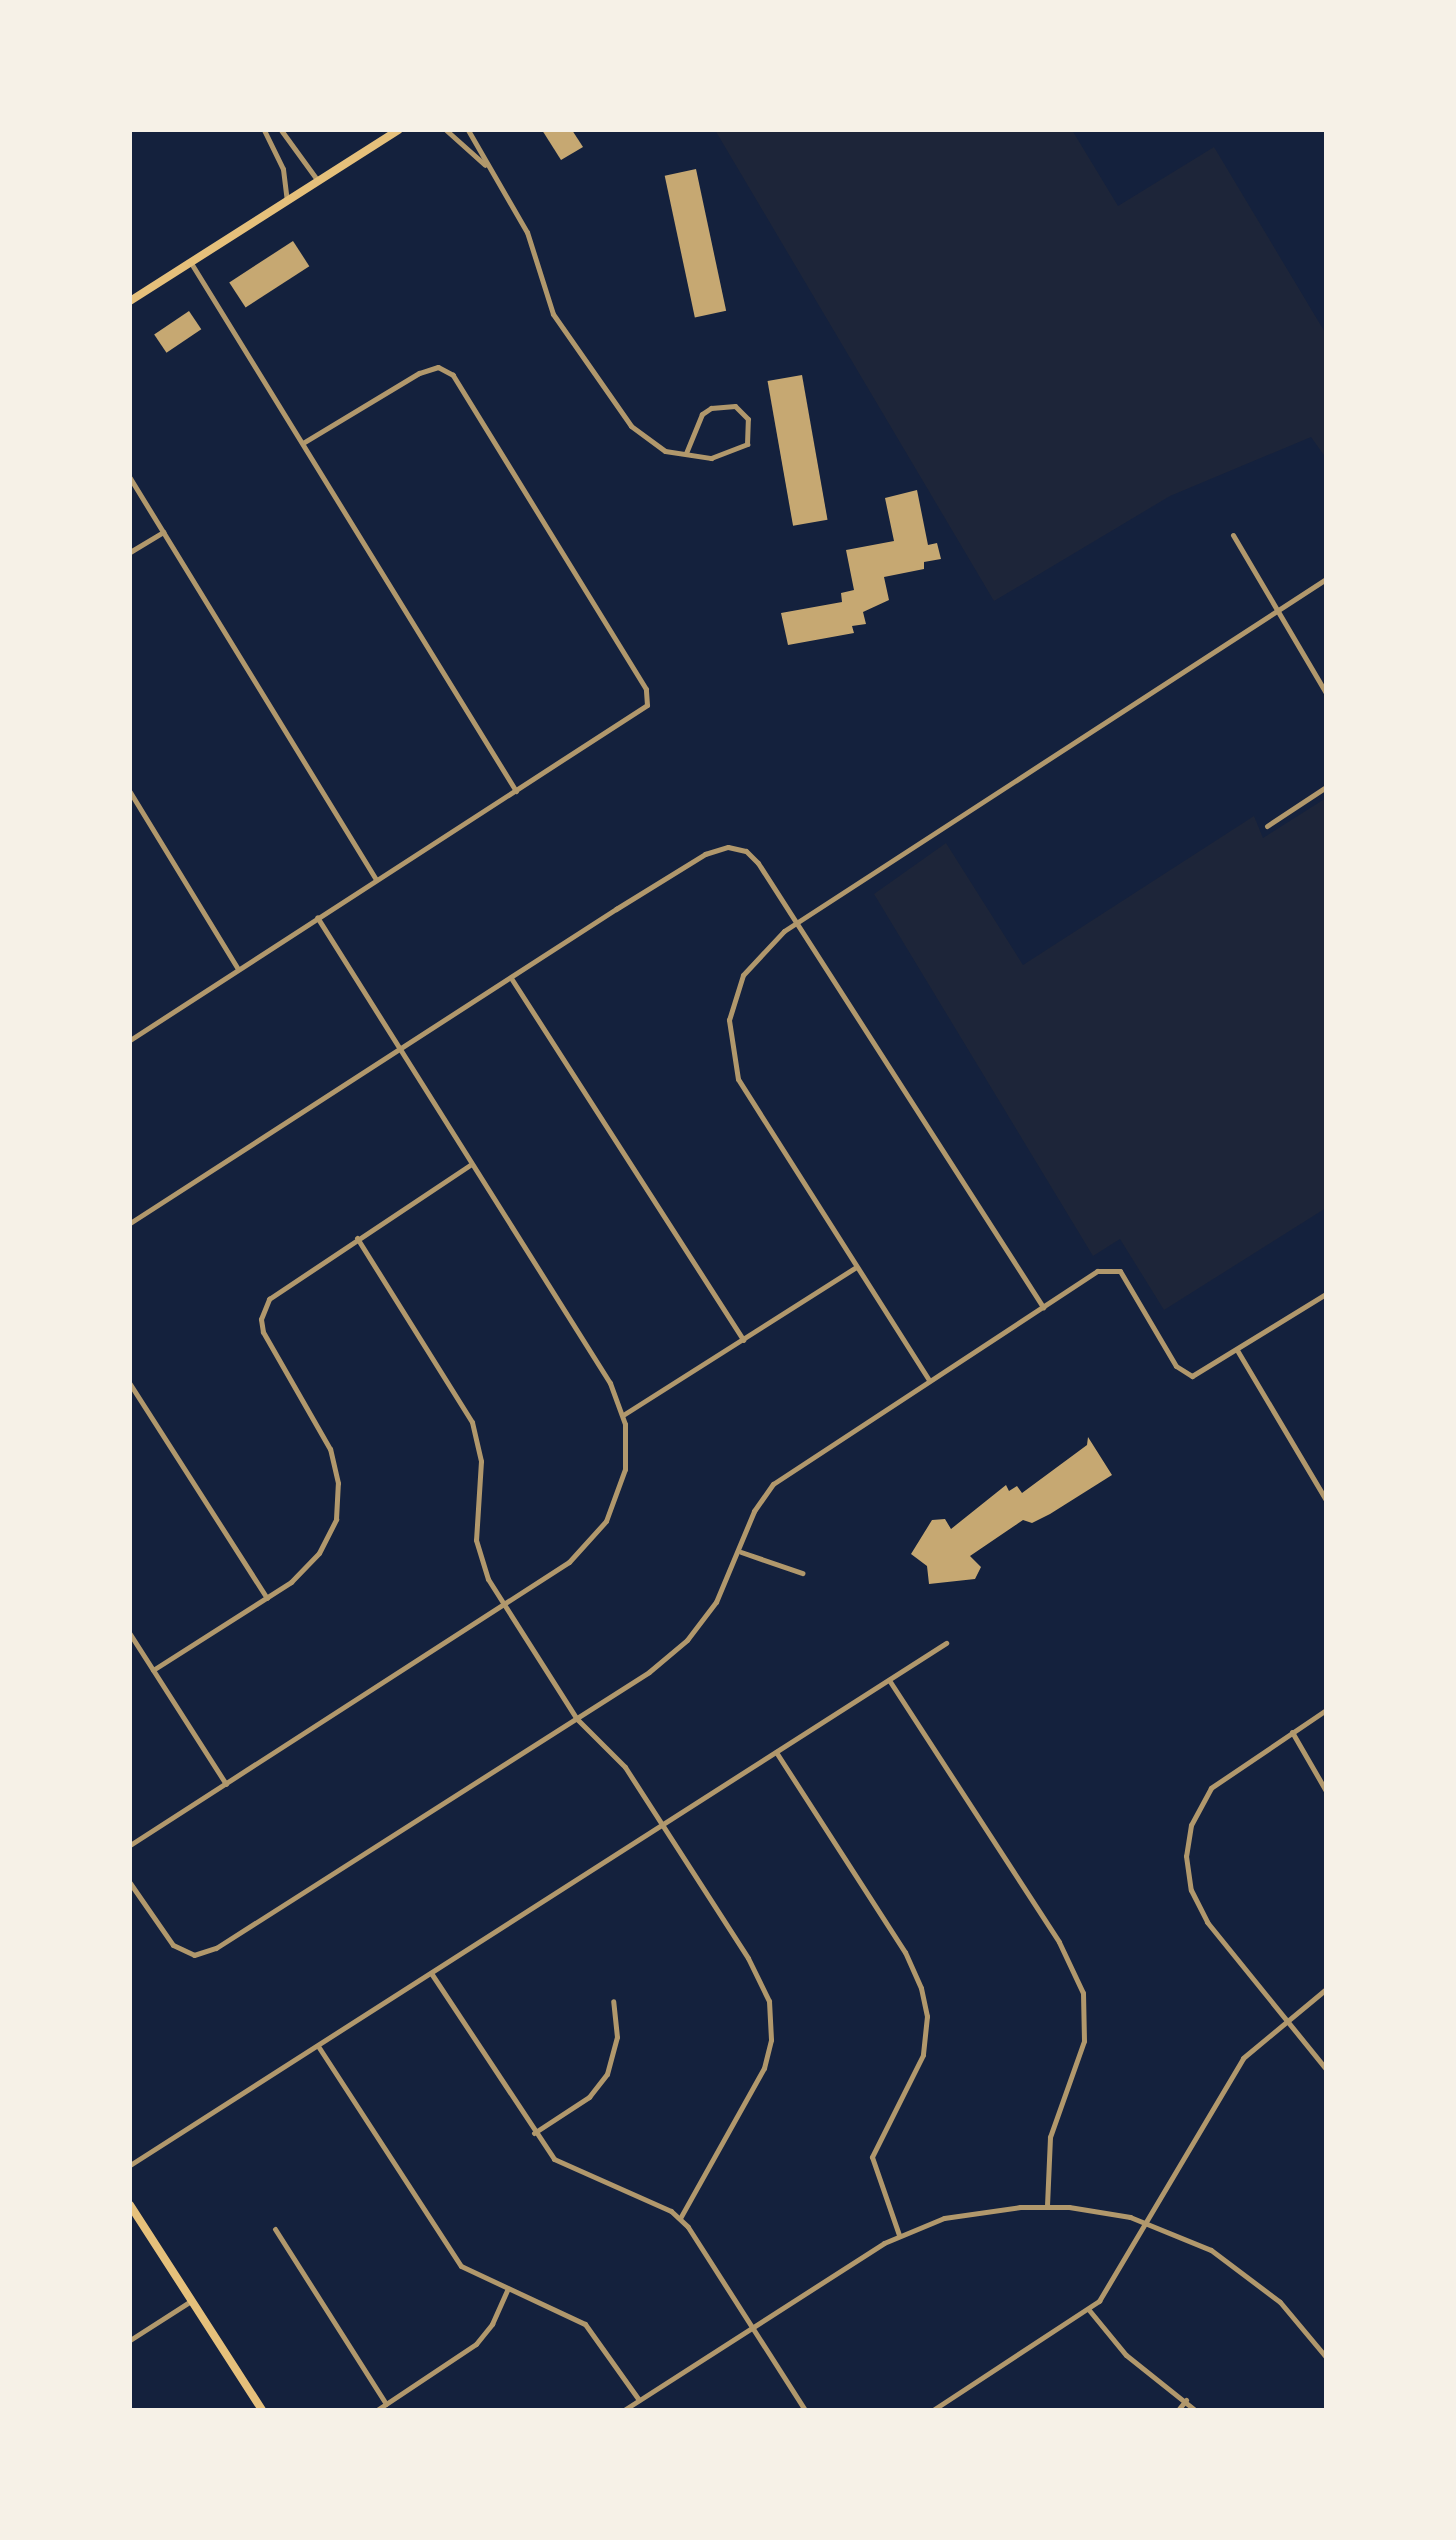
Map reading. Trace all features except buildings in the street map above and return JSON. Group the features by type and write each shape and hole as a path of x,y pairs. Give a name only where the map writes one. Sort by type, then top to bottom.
{"main road":[{"path":"130,301 398,130"},
{"path":"130,2205 262,2410"}],"street":[{"path":"264,130 283,169 287,201"},
{"path":"281,130 319,181"},
{"path":"446,130 489,168"},
{"path":"468,130 533,245 553,314 623,417 654,446 686,453 711,458 734,453 750,437 748,419 735,406 711,408 702,414 686,453"},
{"path":"191,263 516,791"},
{"path":"130,1040 376,879 636,717 648,700 453,375 438,367 419,373 303,443"},
{"path":"130,478 376,879"},
{"path":"130,552 163,532"},
{"path":"1233,535 1326,693"},
{"path":"929,1380 746,1095 730,1050 729,1020 743,975 768,944 796,923 1326,579"},
{"path":"1267,826 1326,787"},
{"path":"130,792 238,969"},
{"path":"130,1223 716,849 735,848 750,855 796,923 1043,1307"},
{"path":"130,1845 569,1562 606,1521 625,1469 623,1415 599,1364 397,1051 317,917"},
{"path":"511,978 743,1340"},
{"path":"153,1670 267,1598 319,1553 339,1499 330,1449 268,1345 261,1319 276,1291 470,1165"},
{"path":"357,1238 472,1422 481,1461 478,1553 503,1606 577,1719 625,1767 757,1973 772,2028 759,2081 680,2218"},
{"path":"623,1415 856,1267"},
{"path":"130,1883 173,1945 194,1955 207,1952 649,1672 687,1640 716,1602 741,1552 754,1511 773,1484 929,1380 1111,1267 1125,1277 1185,1374 1201,1373 1326,1294"},
{"path":"1237,1350 1326,1500"},
{"path":"130,1384 267,1598"},
{"path":"741,1552 802,1573"},
{"path":"130,1634 226,1784"},
{"path":"130,2165 946,1643"},
{"path":"889,1680 1059,1942 1083,1993 1084,2041 1050,2137 1047,2206"},
{"path":"1326,1710 1211,1788 1191,1825 1186,1856 1199,1908 1326,2069"},
{"path":"1292,1732 1326,1791"},
{"path":"776,1752 905,1952 921,1988 927,2016 923,2055 872,2157 899,2235"},
{"path":"431,1973 534,2133 566,2168 680,2218 805,2410"},
{"path":"933,2410 1089,2310 1105,2293 1243,2058 1326,1989"},
{"path":"534,2133 589,2097 607,2074 617,2037 613,2001"},
{"path":"318,2046 455,2258 478,2277 591,2329 639,2400"},
{"path":"624,2410 899,2235 944,2218 1047,2206 1146,2222 1211,2250 1255,2280 1296,2318 1326,2357"},
{"path":"275,2229 386,2404"},
{"path":"377,2410 476,2344 492,2324 507,2290"},
{"path":"130,2340 192,2300"},
{"path":"1089,2310 1126,2355 1195,2410"},
{"path":"1178,2410 1186,2400"}],"shaded area":[{"path":"715,130 1072,130 1118,206 1214,147 1326,334 1326,458 1311,437 1170,496 994,601"},
{"path":"1326,798 1326,1208 1164,1310 1120,1239 1093,1256 874,894 946,843 1023,965 1254,816 1263,838"}]}
